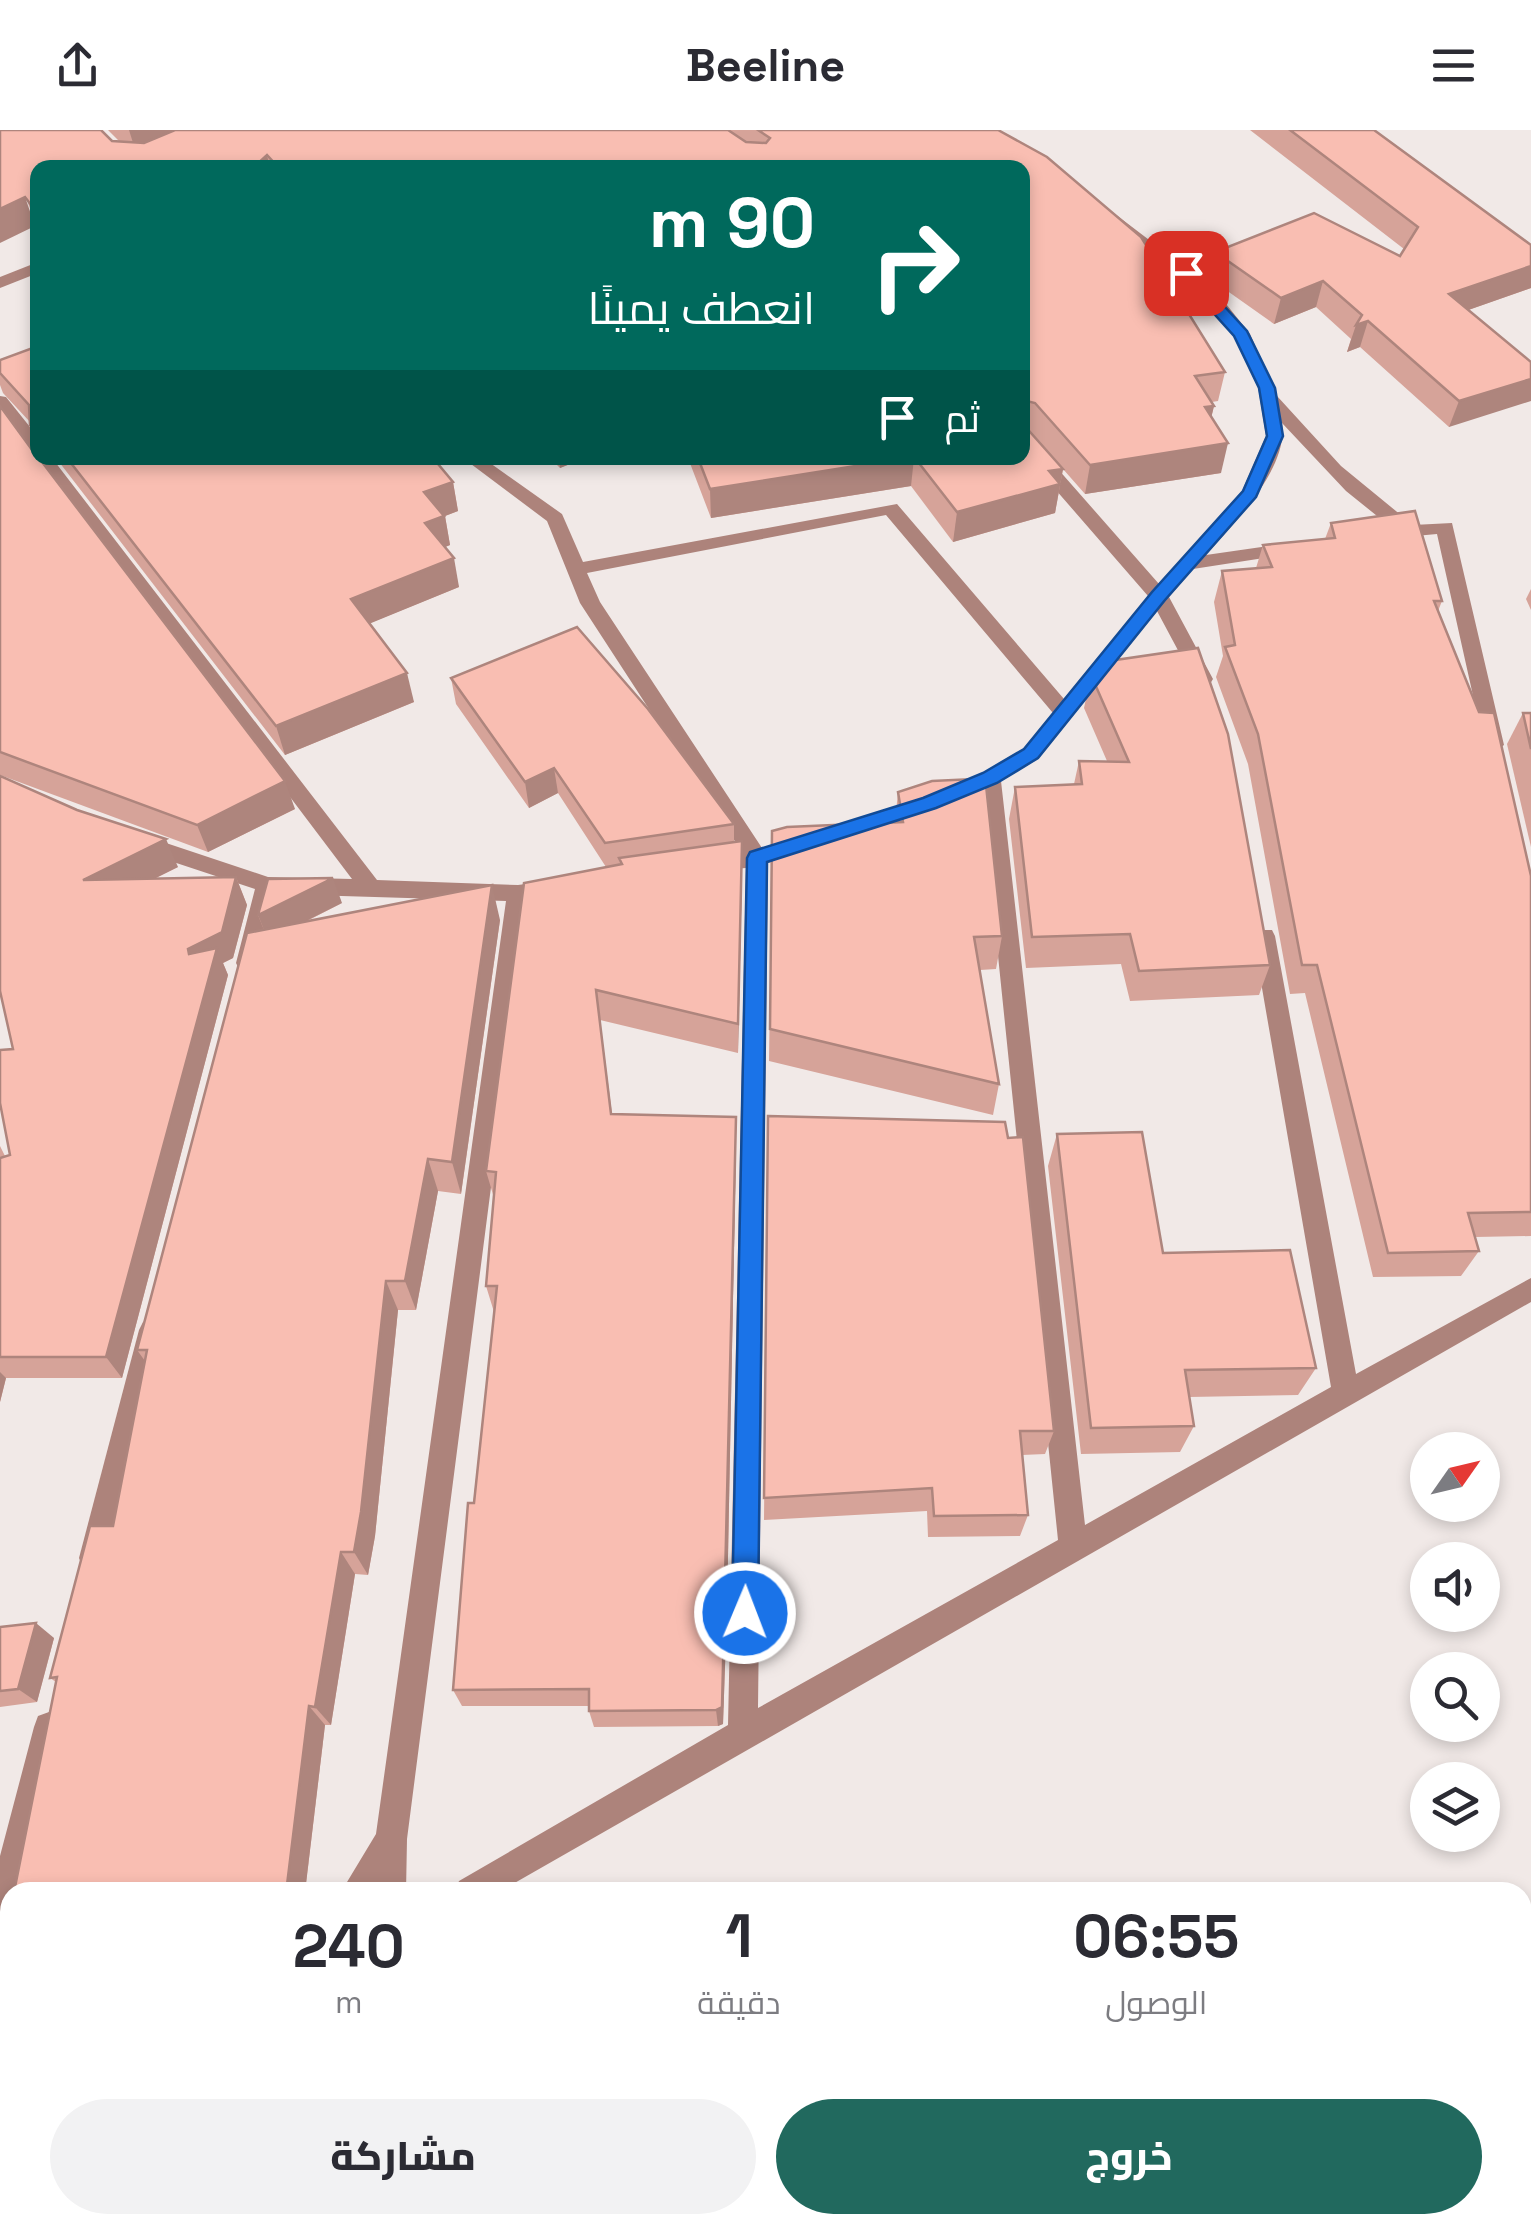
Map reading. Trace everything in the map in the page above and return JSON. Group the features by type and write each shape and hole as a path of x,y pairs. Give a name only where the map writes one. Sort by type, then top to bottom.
{"street":[{"path":"684,869 757,858 930,803 990,778 1031,754 1158,596 1250,493 1275,436 1269,397 1241,334 1209,294 1102,209"},
{"path":"0,283 30,271"},
{"path":"1269,397 1317,455 1372,507 1410,532"},
{"path":"0,401 30,440"},
{"path":"1030,448 1158,596 1196,660 1208,695"},
{"path":"48,465 369,886"},
{"path":"482,465 555,518 590,603 757,858 743,1733"},
{"path":"577,570 890,508 1064,712"},
{"path":"1373,538 1445,527 1497,758"},
{"path":"1186,564 1317,546"},
{"path":"990,778 1073,1547"},
{"path":"118,834 268,885 518,894 574,886"},
{"path":"243,980 268,885"},
{"path":"390,1882 391,1839 518,894"},
{"path":"1262,922 1346,1394"},
{"path":"487,1882 743,1733 1531,1289"},
{"path":"84,1592 158,1305"},
{"path":"9,1882 54,1706"},
{"path":"363,1882 391,1839"}],"building":[{"path":"0,130 101,130 112,141 144,143 175,130 728,130 746,142 766,143 770,138 758,130 998,130 1047,157 1141,237 1225,372 1195,376 1214,406 1205,407 1228,443 1090,465 1030,402 1030,160 272,160 267,155 262,160 30,160 30,204 25,197 0,209"},
{"path":"1290,130 1374,130 1531,245 1531,266 1449,294 1531,362 1531,379 1459,401 1368,321 1356,325 1362,315 1323,281 1281,298 1215,252 1314,213 1400,256 1418,227"},
{"path":"30,349 30,425 29,405 0,373 0,360"},
{"path":"0,406 30,447 30,465 44,465 285,781 197,825 0,752"},
{"path":"1030,432 1063,469 1049,471 1060,484 957,512 920,465 1030,465"},
{"path":"72,465 439,465 453,482 424,492 444,516 425,523 454,558 351,599 407,673 276,726"},
{"path":"701,465 862,465 710,489"},
{"path":"1415,511 1442,601 1434,601 1479,712 1494,713 1531,876 1531,1212 1468,1213 1479,1251 1388,1253 1317,965 1302,965 1258,734 1225,647 1235,645 1222,571 1272,567 1263,545 1335,538 1331,523"},
{"path":"577,627 648,709 734,824 605,843 554,768 525,782 451,678"},
{"path":"1198,648 1228,734 1270,965 1139,971 1130,934 1032,937 1015,787 1082,784 1079,761 1129,762 1091,675 1102,662"},
{"path":"1523,713 1531,713 1531,749"},
{"path":"0,776 77,810 166,839 83,880 236,877 222,932 188,949 189,954 217,948 106,1357 0,1357 0,1158 10,1155 0,1103 0,1050 13,1049 0,991"},
{"path":"974,779 975,786 986,785 1002,936 974,937 999,1084 770,1029 772,831 903,822 898,792 932,781"},
{"path":"742,841 738,1024 596,990 611,1114 736,1117 722,1707 589,1711 589,1689 453,1690 468,1503 474,1503 497,1286 486,1286 496,1172 486,1171 524,883 622,864 619,858"},
{"path":"333,878 258,915 268,879"},
{"path":"492,885 452,1162 428,1159 405,1281 386,1281 361,1512 354,1552 341,1552 315,1707 309,1706 287,1882 16,1882 57,1677 50,1678 90,1526 113,1526 147,1350 137,1350 247,933"},
{"path":"768,1116 1005,1122 1008,1138 1023,1137 1054,1431 1020,1431 1028,1515 934,1516 932,1488 764,1498"},
{"path":"1142,1132 1163,1253 1290,1250 1316,1368 1185,1370 1194,1426 1091,1428 1057,1134"},
{"path":"36,1623 18,1689 0,1691 0,1627"}],"route":[{"path":"745,1613 757,858 930,803 990,778 1031,754 1158,596 1250,493 1275,436 1267,388 1241,334 1209,294 1186,273"}]}
